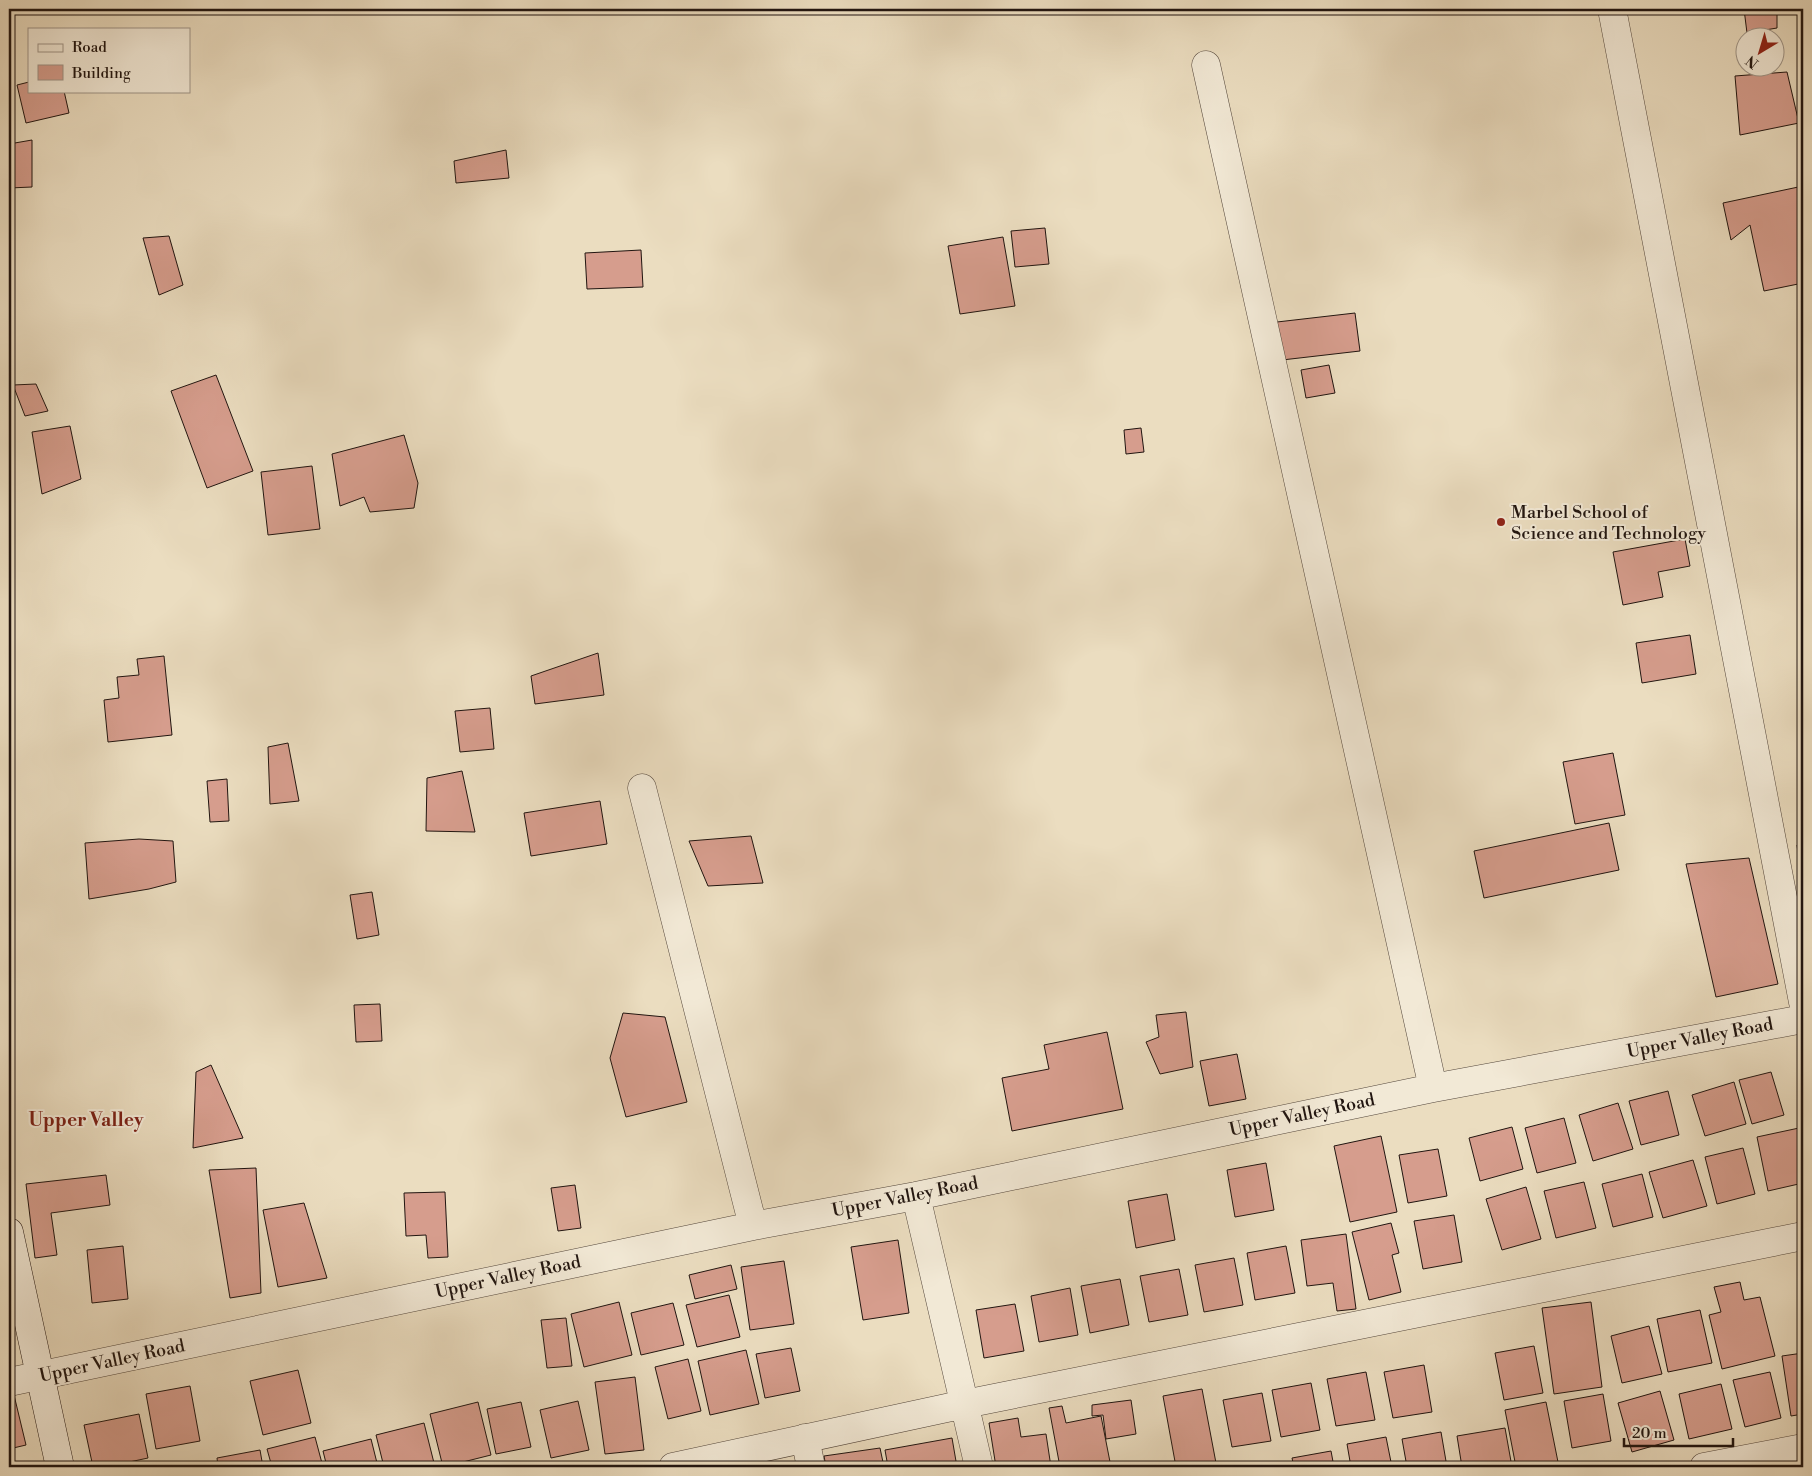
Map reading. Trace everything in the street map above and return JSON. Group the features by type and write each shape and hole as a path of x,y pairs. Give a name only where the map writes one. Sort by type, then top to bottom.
{"street":[{"path":"1612,9 1803,1002"},
{"path":"1206,65 1433,1088"},
{"path":"642,788 753,1226"},
{"name":"Upper Valley Road","path":"9,1382 753,1226 916,1196 1433,1088 1803,1019"},
{"path":"916,1196 979,1467"},
{"path":"9,1232 60,1467"},
{"path":"673,1467 965,1404 1803,1236"},
{"path":"805,1438 811,1467"},
{"path":"1704,1467 1803,1448"}],"building":[{"path":"1744,9 1777,9 1777,28 1746,28"},
{"path":"1784,72 1787,72 1799,123 1740,135 1735,78 1784,78"},
{"path":"28,82 28,92 64,92 69,113 26,123 17,85"},
{"path":"32,140 32,187 9,188 9,144"},
{"path":"506,150 509,178 456,183 454,161"},
{"path":"1803,186 1803,283 1764,291 1750,225 1731,240 1723,203"},
{"path":"1045,228 1049,264 1015,267 1011,231"},
{"path":"169,236 183,285 159,295 143,238"},
{"path":"1003,237 1015,306 960,314 948,246"},
{"path":"641,250 643,287 587,289 585,253"},
{"path":"1355,313 1360,351 1282,360 1277,322"},
{"path":"1329,365 1335,393 1306,398 1301,370"},
{"path":"216,375 253,471 207,488 171,391"},
{"path":"36,384 48,411 25,416 13,385"},
{"path":"70,426 81,479 42,494 32,432"},
{"path":"1141,428 1144,452 1126,454 1124,430"},
{"path":"404,435 418,483 414,508 370,512 364,497 340,506 332,454"},
{"path":"312,466 320,529 268,535 261,472"},
{"path":"1685,539 1690,566 1658,572 1663,597 1623,605 1613,552"},
{"path":"1690,635 1696,674 1642,683 1636,643"},
{"path":"598,653 604,695 535,704 531,676"},
{"path":"164,656 172,735 108,742 104,700 119,698 117,677 139,675 137,659"},
{"path":"490,708 494,749 460,752 455,711"},
{"path":"288,743 299,801 270,804 268,747"},
{"path":"1613,753 1625,815 1575,824 1563,762"},
{"path":"462,771 475,832 426,831 427,778"},
{"path":"227,779 229,821 210,822 207,781"},
{"path":"600,801 607,844 531,856 524,813"},
{"path":"1609,823 1619,870 1484,898 1474,851"},
{"path":"751,836 763,883 708,886 689,841"},
{"path":"139,839 173,841 176,882 149,889 89,899 85,843"},
{"path":"1803,844 1803,869 1800,869 1797,845"},
{"path":"1749,858 1778,984 1716,997 1686,864"},
{"path":"372,892 379,935 357,939 350,895"},
{"path":"380,1004 382,1041 356,1042 354,1005"},
{"path":"1186,1012 1193,1067 1160,1074 1146,1042 1159,1037 1156,1015"},
{"path":"623,1013 665,1017 687,1102 626,1117 610,1058"},
{"path":"1107,1032 1123,1109 1012,1131 1002,1078 1049,1069 1044,1045"},
{"path":"1237,1054 1246,1099 1209,1106 1200,1061"},
{"path":"211,1065 243,1138 193,1148 196,1072"},
{"path":"1771,1072 1784,1115 1752,1124 1739,1080"},
{"path":"1734,1082 1746,1124 1705,1136 1692,1095"},
{"path":"1668,1091 1679,1135 1641,1145 1629,1101"},
{"path":"1618,1103 1633,1149 1593,1161 1579,1115"},
{"path":"1564,1118 1576,1163 1537,1173 1525,1128"},
{"path":"1512,1127 1523,1169 1480,1181 1469,1138"},
{"path":"1799,1128 1803,1147 1803,1183 1768,1191 1757,1137"},
{"path":"1381,1136 1397,1212 1350,1222 1334,1146"},
{"path":"1743,1148 1755,1194 1717,1204 1705,1157"},
{"path":"1438,1149 1447,1196 1408,1203 1399,1155"},
{"path":"1693,1160 1707,1206 1663,1218 1649,1172"},
{"path":"1266,1163 1274,1210 1235,1217 1227,1170"},
{"path":"256,1168 261,1293 230,1298 209,1170"},
{"path":"1642,1174 1653,1217 1613,1227 1602,1184"},
{"path":"106,1175 110,1205 51,1213 57,1255 35,1258 26,1184"},
{"path":"1584,1182 1596,1228 1556,1238 1544,1191"},
{"path":"575,1185 581,1228 558,1231 551,1188"},
{"path":"1526,1187 1541,1239 1502,1250 1486,1199"},
{"path":"445,1192 448,1257 428,1258 426,1235 406,1236 404,1193"},
{"path":"1167,1194 1175,1240 1136,1248 1128,1201"},
{"path":"304,1203 327,1278 278,1287 263,1210"},
{"path":"1454,1215 1462,1262 1423,1269 1414,1221"},
{"path":"1391,1223 1399,1253 1392,1255 1401,1292 1369,1300 1352,1232"},
{"path":"1346,1234 1356,1309 1337,1311 1333,1283 1307,1286 1301,1240"},
{"path":"898,1240 909,1313 863,1320 851,1247"},
{"path":"123,1246 128,1299 92,1303 87,1250"},
{"path":"1286,1246 1295,1293 1255,1300 1247,1253"},
{"path":"1234,1258 1243,1305 1204,1312 1195,1265"},
{"path":"784,1261 794,1324 750,1330 741,1267"},
{"path":"731,1265 737,1289 695,1299 689,1275"},
{"path":"1179,1269 1188,1315 1149,1322 1140,1276"},
{"path":"1120,1279 1129,1325 1090,1333 1081,1286"},
{"path":"1740,1282 1744,1300 1760,1297 1775,1356 1722,1369 1709,1315 1721,1312 1714,1287"},
{"path":"1070,1288 1078,1335 1039,1342 1031,1296"},
{"path":"729,1295 740,1337 697,1347 686,1305"},
{"path":"619,1302 632,1355 584,1367 571,1314"},
{"path":"1591,1302 1602,1387 1554,1394 1542,1308"},
{"path":"673,1303 684,1345 641,1355 631,1313"},
{"path":"1015,1304 1024,1351 984,1358 976,1310"},
{"path":"1700,1310 1712,1363 1668,1372 1657,1319"},
{"path":"566,1318 572,1366 547,1368 541,1320"},
{"path":"1649,1326 1662,1374 1622,1383 1611,1336"},
{"path":"1534,1346 1543,1393 1504,1400 1495,1353"},
{"path":"791,1348 800,1391 765,1398 756,1354"},
{"path":"746,1350 759,1404 710,1415 698,1361"},
{"path":"1803,1353 1803,1414 1791,1416 1782,1356"},
{"path":"688,1359 701,1411 668,1419 655,1367"},
{"path":"1424,1365 1432,1412 1393,1418 1384,1372"},
{"path":"298,1370 311,1423 263,1435 250,1381"},
{"path":"1366,1372 1375,1420 1336,1426 1327,1379"},
{"path":"1770,1372 1781,1418 1745,1427 1733,1380"},
{"path":"635,1377 644,1450 605,1454 595,1382"},
{"path":"1311,1383 1320,1430 1281,1437 1272,1390"},
{"path":"1721,1384 1732,1429 1689,1439 1679,1394"},
{"path":"190,1386 200,1441 156,1449 146,1394"},
{"path":"1202,1389 1216,1463 1193,1467 1176,1467 1163,1396"},
{"path":"1660,1391 1674,1440 1632,1452 1618,1403"},
{"path":"1262,1393 1271,1441 1232,1447 1223,1400"},
{"path":"1603,1394 1611,1441 1572,1448 1564,1401"},
{"path":"14,1395 26,1445 9,1449 9,1396"},
{"path":"1131,1400 1136,1434 1106,1439 1103,1415 1092,1416 1092,1405"},
{"path":"578,1401 589,1450 551,1458 540,1410"},
{"path":"478,1402 491,1455 443,1467 430,1414"},
{"path":"521,1402 531,1447 496,1454 487,1409"},
{"path":"1546,1402 1559,1467 1516,1467 1505,1410"},
{"path":"1062,1406 1066,1423 1101,1416 1111,1467 1060,1467 1049,1408"},
{"path":"139,1414 148,1458 106,1467 93,1467 84,1425"},
{"path":"1018,1418 1021,1437 1046,1434 1051,1467 996,1467 989,1423"},
{"path":"424,1423 435,1467 384,1467 376,1435"},
{"path":"1505,1428 1512,1467 1462,1467 1457,1436"},
{"path":"1441,1432 1447,1467 1407,1467 1402,1439"},
{"path":"315,1437 323,1467 272,1467 267,1449"},
{"path":"1386,1437 1392,1467 1351,1467 1347,1444"},
{"path":"952,1438 957,1467 888,1467 885,1450"},
{"path":"371,1439 378,1467 327,1467 323,1451"},
{"path":"880,1448 884,1467 826,1467 824,1456"},
{"path":"260,1450 263,1467 218,1467 217,1458"},
{"path":"1331,1451 1334,1467 1294,1467 1292,1458"},
{"path":"1274,1463 1275,1467 1250,1467"}],"place":[{"name":"Marbel School of Science and Technology","path":"1501,522"}],"district":[{"name":"Upper Valley","path":"86,1120"}]}
